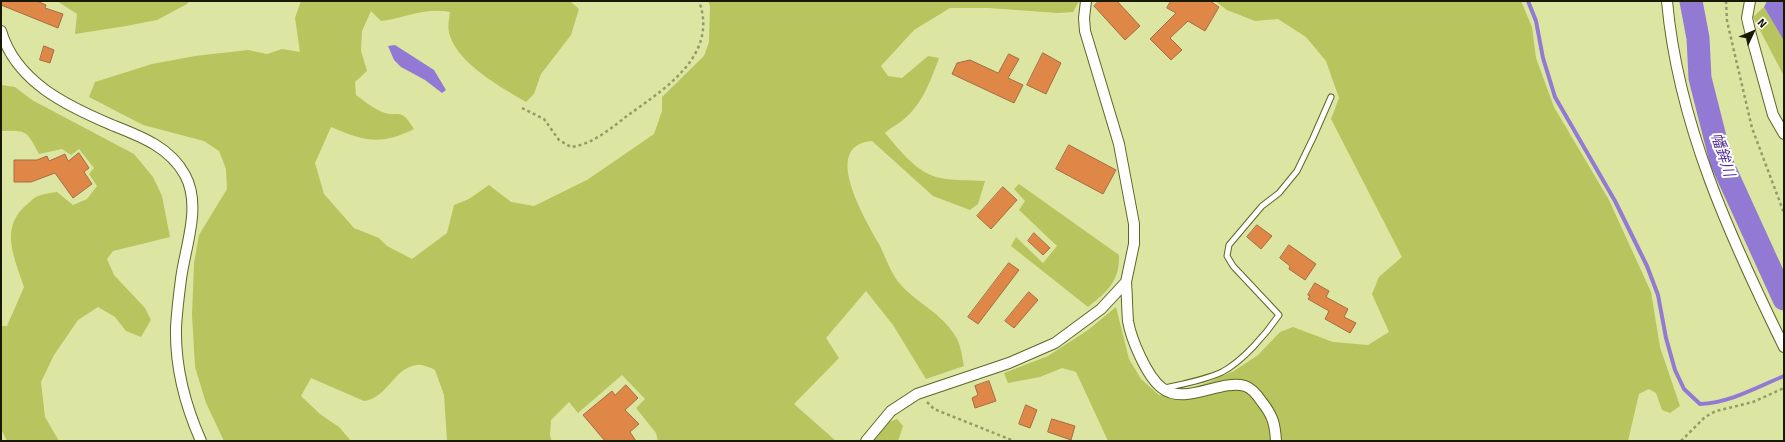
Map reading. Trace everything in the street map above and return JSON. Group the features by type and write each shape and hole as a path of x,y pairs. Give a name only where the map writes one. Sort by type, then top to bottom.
{"street":[{"path":"1086,1 1084,18 1085,31 1119,144 1134,224 1134,244 1126,282 1128,323 1144,364 1151,377 1162,389 1170,392 1185,394 1235,385 1246,386 1256,394 1275,422 1276,441"},
{"path":"1667,1 1679,77 1699,149 1739,256 1784,347"},
{"path":"1750,1 1747,18 1751,35 1773,115 1784,134"},
{"path":"1,31 14,58 26,74 42,89 65,103 143,137 168,153 179,164 186,177 192,206 181,279 176,327 181,384 193,424 201,441"},
{"path":"866,441 891,411 917,394 1009,363 1055,343 1101,309 1126,282"}],"lane":[{"path":"1162,389 1185,384 1222,372 1236,361 1268,330 1279,315 1233,266 1227,256 1229,245 1262,206 1279,193 1297,171 1331,96"}],"path":[{"path":"522,108 544,119 559,140 571,147 587,143 605,133 669,86 690,62 700,43 702,10 698,1"},
{"path":"1726,1 1727,21 1752,128 1784,213"},
{"path":"1681,441 1705,417 1716,411 1753,402 1784,388"},
{"path":"917,394 934,409 1014,441"}],"green space":[{"path":"57,1 189,1 187,4 157,20 75,34 77,14"},
{"path":"301,1 570,1 579,9 571,35 541,74 534,94 526,102 482,74 462,56 449,33 448,24 450,12 424,12 381,21 371,11 362,31 361,51 367,71 355,82 356,95 380,111 398,114 405,117 414,129 391,138 372,140 353,136 331,127 315,163 324,194 354,228 379,238 387,246 412,259 447,233 454,205 469,199 489,185 511,202 534,206 587,180 654,134 662,111 662,97 704,56 709,42 710,6 708,1 1079,1 1073,12 1058,13 989,8 950,8 914,30 881,66 888,76 902,78 928,56 939,58 925,92 916,107 903,120 885,133 901,152 928,174 948,179 985,181 978,204 970,210 933,196 872,141 857,146 849,156 848,170 851,186 865,219 892,271 898,281 908,292 944,321 956,337 964,366 926,379 893,325 866,291 826,338 839,358 794,404 836,441 658,441 656,433 636,408 645,399 622,375 578,413 569,402 551,420 550,436 552,441 447,441 444,395 435,370 426,366 417,365 402,371 379,395 364,401 311,378 301,396 320,414 339,427 351,441 224,441 206,403 195,367 192,315 194,263 199,235 227,189 226,169 219,151 204,141 143,125 89,97 95,82 152,64 195,56 248,50 267,54 282,49 300,52 295,18"},
{"path":"1215,1 1521,1 1532,27 1536,58 1554,107 1609,200 1651,292 1660,347 1680,406 1670,413 1662,410 1656,393 1649,389 1639,394 1628,441 1108,441 1076,372 1062,368 1040,377 1008,383 1004,373 1048,356 1088,330 1116,307 1129,359 1141,379 1159,395 1175,396 1234,371 1258,355 1280,332 1293,327 1333,342 1368,345 1389,332 1372,294 1379,277 1402,257 1331,119 1339,98 1326,61 1306,37 1278,19 1255,21 1227,10"},
{"path":"1764,7 1784,41 1784,76 1753,17"},
{"path":"1,85 15,87 32,100 134,154 153,177 162,196 170,237 113,251 107,259 114,275 145,308 151,320 141,337 126,331 115,317 98,307 78,320 54,355 41,382 45,417 59,441 7,441 1,429 1,326 7,326 24,287 14,255 11,235 17,216 24,207 36,197 43,194 57,192 73,205 87,199 97,186 89,174 94,168 79,149 71,155 62,149 39,154 29,136 16,131 1,131"},
{"path":"1019,184 1119,255 1119,264 1115,279 1106,291 1088,307 1011,246 1016,237 1043,263 1057,246 1019,210 1025,201 1014,189"},
{"path":"897,419 903,426 898,441 874,441 889,422"}],"shaded area":[{"path":"1767,1 1784,1 1784,41 1764,7"},
{"path":"395,45 434,70 446,90 442,93 425,80 401,67 394,60 388,46"}],"building":[{"path":"1,1 37,1 46,5 45,8 63,14 58,28 1,5"},
{"path":"1099,1 1117,1 1140,26 1125,40 1094,6"},
{"path":"1171,1 1210,1 1219,7 1205,31 1188,21 1170,38 1182,50 1171,60 1150,39 1176,13 1167,8"},
{"path":"44,46 54,50 50,63 40,60"},
{"path":"1043,53 1061,63 1046,94 1027,85"},
{"path":"1009,54 1019,59 1008,78 1023,85 1014,103 952,74 957,63 970,60 998,73"},
{"path":"1069,145 1116,170 1103,194 1056,169"},
{"path":"79,153 89,168 84,172 92,184 73,198 55,173 31,182 14,182 14,160 37,160 47,156 49,161 65,154 68,161"},
{"path":"1003,187 1017,200 991,229 977,216"},
{"path":"1257,225 1272,236 1261,249 1247,237"},
{"path":"1034,233 1050,248 1043,255 1028,241"},
{"path":"1289,245 1316,264 1305,280 1289,269 1290,266 1280,258"},
{"path":"1009,263 1019,270 978,324 968,317"},
{"path":"1315,283 1329,291 1326,297 1348,309 1344,317 1356,323 1350,333 1325,319 1329,311 1308,299 1310,296 1308,295"},
{"path":"1029,292 1038,300 1014,328 1005,321"},
{"path":"989,381 996,401 975,408 972,398 978,395 975,386"},
{"path":"626,385 638,398 625,410 639,424 630,432 636,441 605,441 583,415 612,391 615,395"},
{"path":"1026,405 1037,410 1030,428 1019,424"},
{"path":"1052,419 1075,426 1071,440 1048,432"}],"waterway":[{"path":"1528,1 1536,21 1543,58 1555,97 1615,201 1647,266 1658,295 1666,338 1675,370 1684,389 1700,404 1711,403 1733,398 1784,376"},
{"name":"幡鉾川","path":"1691,1 1698,38 1700,78 1721,161 1784,299"}]}
